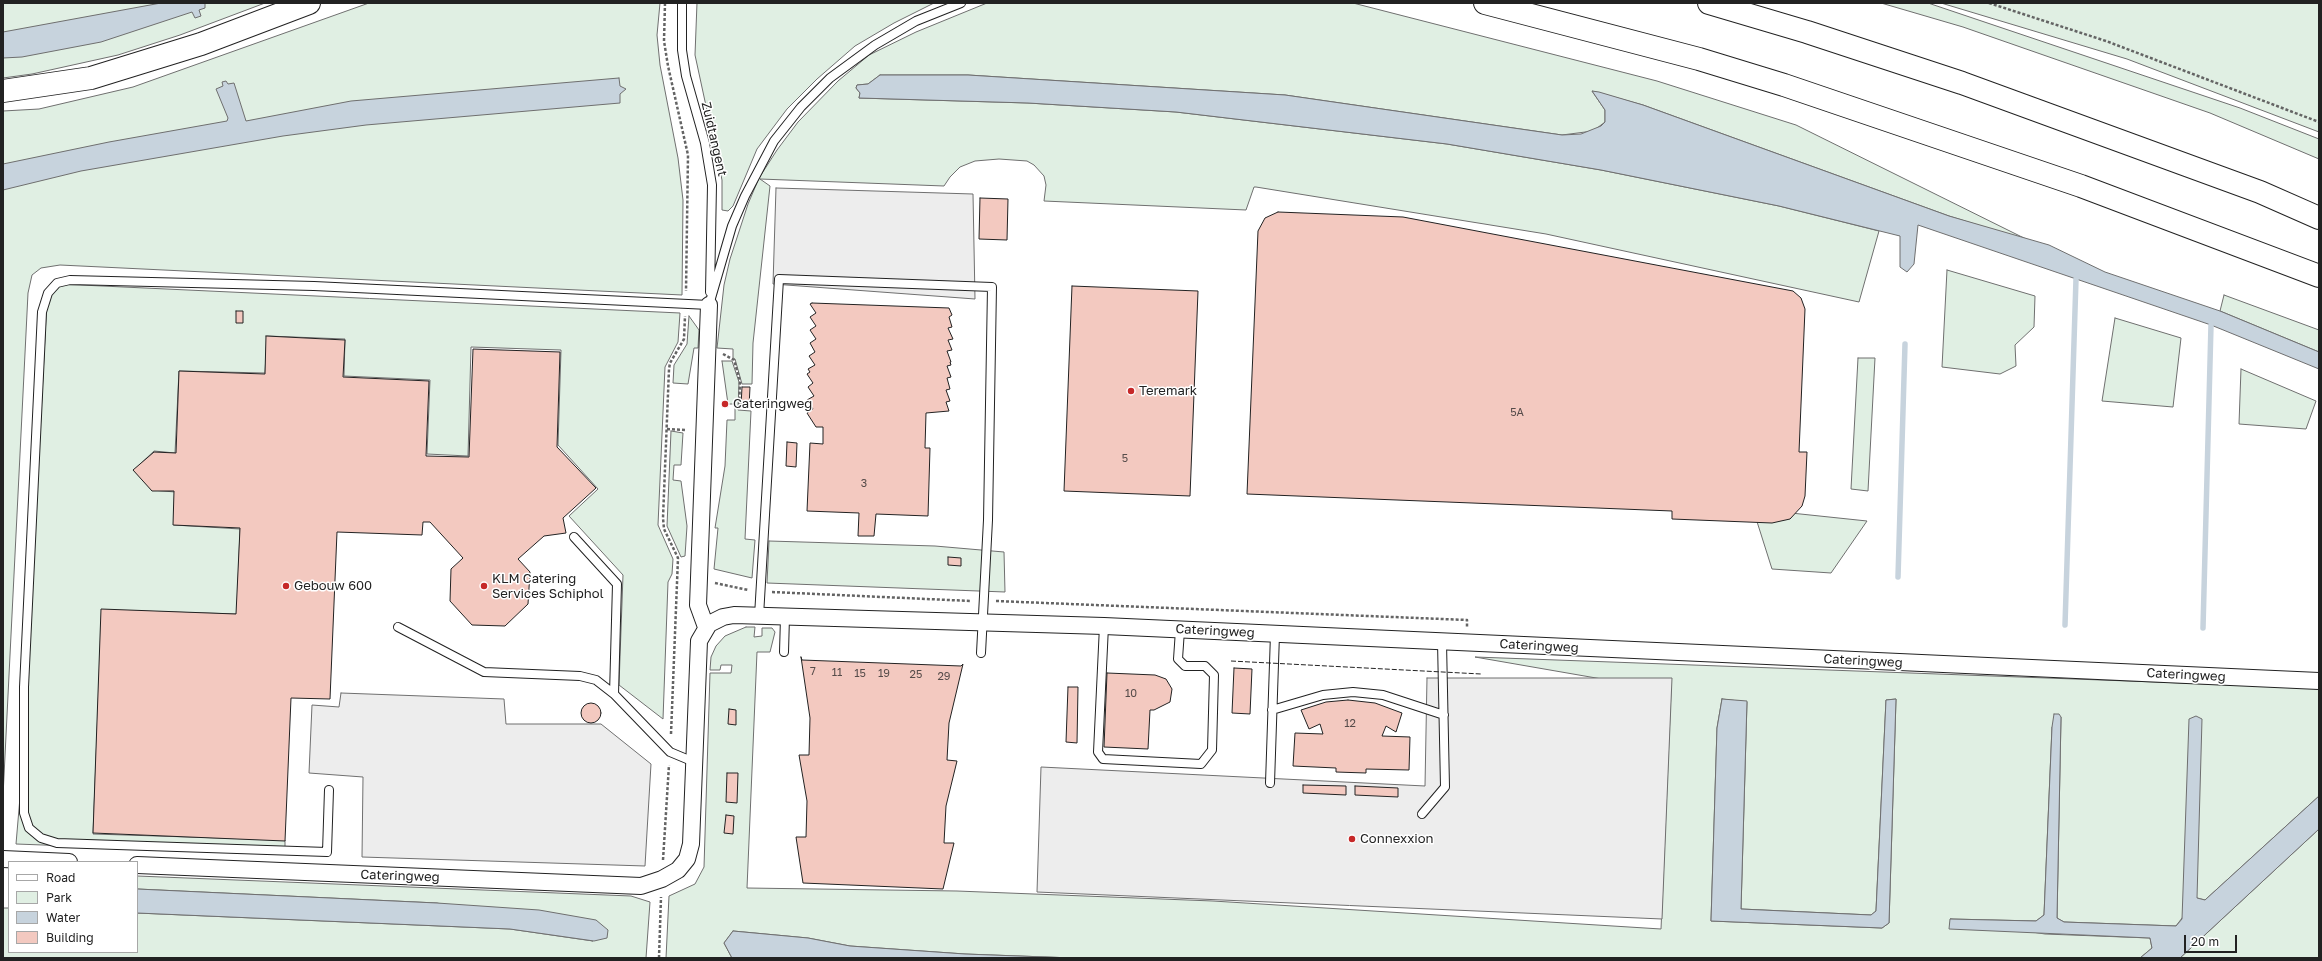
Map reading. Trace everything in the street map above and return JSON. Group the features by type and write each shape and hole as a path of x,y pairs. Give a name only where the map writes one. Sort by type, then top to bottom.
{"highway":[{"path":"3,91 91,78 201,44 309,3"},
{"path":"1485,3 1699,58 1807,92 2081,186 2319,276"},
{"path":"1709,3 1807,32 1962,83 2260,192 2319,218"}],"street":[{"path":"706,627 698,606 709,305"},
{"name":"Cateringweg","path":"138,865 641,886 662,879 678,870 687,859 691,844 699,646 701,635 706,627 723,617 785,616 982,621 2319,681"},
{"path":"3,859 47,861"}],"lane":[{"name":"Zuidtangent","path":"682,3 682,43 686,76 705,143 712,185 709,305"},
{"path":"329,790 327,852 57,843 41,838 29,828 24,813 24,687 42,312 48,293 57,283 70,280 322,287 709,305 732,226 745,196 774,141 801,107 830,78 875,44 916,21 962,3"},
{"path":"759,616 779,279 992,287 988,520 981,653"},
{"path":"574,537 617,584 614,694"},
{"path":"784,652 785,616"},
{"path":"1104,626 1098,752 1103,759 1201,764 1212,750 1214,675 1205,666 1185,666 1178,659 1180,630"},
{"path":"398,627 484,672 580,676 596,680 614,694 670,752 694,762"},
{"path":"1270,783 1275,634"},
{"path":"1422,814 1445,787 1442,642"},
{"path":"1272,710 1323,695 1353,692 1383,695 1444,715"}],"path":[{"path":"659,958 662,879 670,752 677,571 677,554 663,525 669,369 670,363 684,339 688,258 688,156 668,66 664,26 665,3"},
{"path":"1989,3 2106,41 2319,122"},
{"path":"718,354 726,355 734,360 740,381 739,408"},
{"path":"667,429 685,430"},
{"path":"710,582 760,592 1467,620 1467,643"}],"green space":[{"path":"3,3 265,3 180,35 118,55 32,74 3,78"},
{"path":"369,3 660,3 657,35 660,65 678,158 683,200 682,295 60,265 41,268 32,275 28,293 3,796 3,111 39,109 133,87"},
{"path":"697,3 934,3 894,23 855,46 817,79 787,109 757,149 733,206 728,211 722,210 722,180 695,55"},
{"path":"987,3 1353,3 1657,81 1796,125 2032,242 1949,216 1643,105 1592,91 1605,110 1605,122 1593,131 1562,135 1285,95 968,75 880,75 868,84 857,85 856,88 860,93 859,98 1028,103 1176,112 1447,144 1601,170 1779,206 1879,231 1859,302 1546,234 1256,187 1254,187 1246,210 1044,201 1046,185 1044,176 1034,165 1027,161 999,159 975,161 960,167 950,177 944,186 760,179 770,186 753,343 752,384 742,384 735,359 733,358 733,349 717,348 724,285 730,259 748,204 759,178 777,150 798,122 838,81 869,55 916,32"},
{"path":"1881,3 1928,3 2240,108 2319,139 2319,159 2210,113 1963,27"},
{"path":"1941,3 2319,3 2319,132 2127,59"},
{"path":"1947,270 2035,296 2034,327 2015,345 2016,366 2000,374 1942,367"},
{"path":"59,284 680,313 678,342 665,367 658,525 673,559 672,574 668,582 663,719 619,685 623,575 569,516 598,489 558,445 561,350 471,347 468,456 427,454 430,380 344,376 345,339 267,336 265,373 179,371 175,453 154,451 134,470 152,490 175,492 174,525 240,529 237,614 102,610 93,834 285,840 285,854 16,844 23,762 47,298"},
{"path":"2224,295 2319,330 2319,352 2220,311"},
{"path":"689,316 699,330 698,348 694,348 688,384 673,383 674,365 687,344"},
{"path":"2115,318 2181,338 2173,407 2102,401"},
{"path":"1858,358 1875,358 1868,491 1851,489"},
{"path":"722,361 732,361 739,382 738,410 751,411 745,539 755,540 752,578 714,569 718,528 715,528 725,466 727,420 735,420 735,404 728,404"},
{"path":"2241,369 2316,401 2306,429 2239,424"},
{"path":"671,431 683,433 681,465 674,465 673,480 681,481 687,526 685,556 681,557 667,526"},
{"path":"1753,509 1867,521 1831,573 1772,569"},
{"path":"769,541 935,546 1004,552 1005,592 767,583"},
{"path":"746,627 755,627 754,637 762,636 762,628 772,628 775,632 770,652 757,652 747,888 957,891 1213,901 1661,929 1671,691 1475,657 2319,688 2319,796 2205,900 2197,898 2176,926 2064,922 2057,918 2061,717 2052,727 2044,915 2036,921 1950,919 2045,934 2150,938 2152,948 2140,958 1073,958 965,954 850,946 808,938 733,931 724,943 732,958 666,958 669,896 695,884 704,867 710,673 731,673 732,665 721,665 720,670 710,670 711,657 716,646 725,636","holes":["1722,699 1747,702 1741,909 1871,915 1876,911 1886,700 1896,699 1889,923 1882,928 1711,921 1717,728"]},
{"path":"2319,829 2319,958 2180,958"},
{"path":"138,876 631,896 650,902 646,958 3,958 3,908 8,908 8,953 138,953 138,913 510,929 593,941 437,903 138,889"}],"shaded area":[{"path":"776,188 973,194 975,299 773,284"},
{"name":"Connexxion","path":"1427,678 1672,678 1662,919 1037,892 1041,767 1425,786"},
{"path":"341,693 504,699 506,724 601,724 651,764 645,866 362,857 363,777 309,773 312,705 339,707"}],"water":[{"path":"161,3 205,3 205,8 199,10 201,16 195,18 192,12 101,42 22,57 3,58 3,32"},
{"path":"880,75 968,75 1285,95 1562,135 1581,134 1601,126 1605,122 1605,110 1592,91 1599,92 1643,105 1949,216 2049,245 2105,272 2220,311 2319,352 2319,369 2211,325 1918,225 1914,264 1907,272 1900,267 1900,236 1779,206 1601,170 1447,144 1176,112 1028,103 859,98 860,93 856,88 857,85 868,84"},
{"path":"619,78 620,86 626,89 620,94 620,103 366,125 283,136 81,171 3,190 3,164 109,142 227,121 228,118 216,89 223,86 222,82 226,81 228,84 234,83 246,121 351,101"},
{"path":"1722,699 1747,701 1741,909 1871,915 1876,911 1886,700 1896,699 1889,923 1882,928 1711,921 1717,728"},
{"path":"2054,714 2059,714 2061,717 2057,918 2064,922 2176,926 2182,919 2189,719 2196,716 2202,719 2197,898 2205,900 2319,796 2319,829 2180,958 2140,958 2152,948 2150,938 1949,929 1950,919 2036,921 2044,915 2052,727"},
{"path":"138,889 437,903 539,910 596,920 608,930 607,938 594,941 510,929 138,913"},
{"path":"733,931 808,938 850,946 965,954 1073,958 732,958 724,943"}],"building":[{"path":"980,198 1008,199 1007,240 979,239"},
{"path":"1278,212 1403,217 1793,291 1801,298 1805,309 1799,452 1807,452 1805,496 1802,506 1790,519 1772,523 1672,519 1672,511 1247,494 1258,231 1265,218"},
{"name":"Teremark","path":"1072,286 1198,291 1190,496 1064,491"},
{"path":"810,304 949,308 952,315 949,317 952,327 948,328 953,339 948,340 952,350 947,351 951,362 951,365 947,366 951,377 947,378 950,389 946,390 950,401 946,402 949,411 926,413 925,448 930,448 928,516 876,514 874,536 858,536 859,513 807,511 810,443 823,444 823,427 816,427 807,413 813,409 807,400 814,396 808,387 813,383 807,374 810,372 808,369 815,365 809,356 815,352 810,343 816,339 810,330 816,326 810,317 816,313"},
{"path":"236,311 243,311 243,323 236,323"},
{"name":"Gebouw 600","path":"266,336 345,340 343,377 429,381 426,456 469,457 473,349 560,352 557,447 596,488 563,518 566,533 544,536 518,559 530,572 528,604 505,626 472,625 450,601 451,569 463,558 430,522 423,522 422,535 337,532 330,699 291,698 285,841 93,833 101,609 236,614 240,528 173,525 174,491 152,491 133,470 154,452 176,453 179,371 265,374"},
{"path":"742,387 750,387 749,407 741,406"},
{"path":"787,442 797,443 796,467 786,466"},
{"path":"948,557 961,558 961,566 948,565"},
{"path":"801,657 802,660 961,666 963,664 949,723 947,760 957,761 946,806 944,843 954,843 943,889 803,883 796,837 806,837 807,801 799,755 809,755 810,718"},
{"path":"1234,668 1252,669 1250,714 1232,713"},
{"path":"1107,673 1155,675 1166,679 1172,689 1170,702 1154,710 1150,710 1148,749 1104,747"},
{"path":"1068,687 1078,687 1077,743 1066,742"},
{"path":"1348,700 1375,703 1402,713 1396,732 1386,726 1382,736 1410,737 1409,770 1366,769 1366,773 1336,772 1336,768 1293,766 1295,733 1323,734 1320,724 1309,729 1301,710 1326,702"},
{"path":"587,703 595,703 601,709 601,717 595,723 587,723 581,717 581,709"},
{"path":"729,709 736,710 736,725 728,724"},
{"path":"727,773 738,773 737,803 726,802"},
{"path":"1303,785 1346,786 1346,795 1303,793"},
{"path":"1355,786 1398,788 1398,797 1355,795"},
{"path":"726,815 734,816 733,834 724,833"}],"waterway":[{"path":"2065,625 2076,279"},
{"path":"2203,628 2211,325"},
{"path":"1898,577 1905,344"}],"fence":[{"path":"1231,661 1481,674"}],"place":[{"name":"Teremark","path":"1131,391"},
{"name":"Cateringweg","path":"725,404"},
{"name":"Gebouw 600","path":"286,586"},
{"name":"KLM Catering Services Schiphol","path":"484,586"},
{"name":"Connexxion","path":"1352,839"}]}
